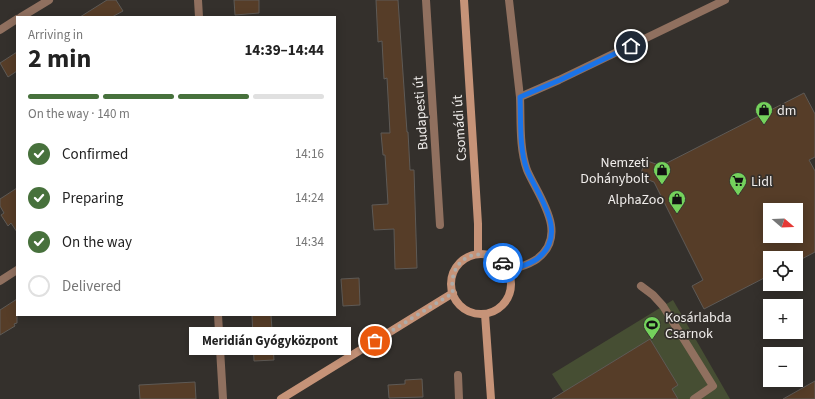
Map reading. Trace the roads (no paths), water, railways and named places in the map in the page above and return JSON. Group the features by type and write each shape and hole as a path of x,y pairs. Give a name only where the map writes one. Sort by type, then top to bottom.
{"main road":[{"name":"Csomádi út","path":"464,0 478,224 478,254"},
{"path":"488,254 504,263 509,271 511,285 508,298 502,306 494,312 485,314 471,313 465,310 455,299 451,284 453,275 456,267 470,256 488,254"},
{"path":"281,399 453,293"},
{"path":"485,314 492,399"}],"street":[{"path":"23,16 49,0"},
{"path":"198,0 199,16"},
{"name":"Budapesti út","path":"426,0 440,225"},
{"path":"509,0 520,97 523,150 527,169 542,196 552,228 549,241 544,252 537,259 509,271"},
{"path":"520,97 560,80 725,0"},
{"path":"0,30 16,21"},
{"path":"0,280 16,271"},
{"path":"641,286 653,295 663,306 713,386 694,399"},
{"path":"218,316 223,399"},
{"path":"458,375 459,399"}],"place":[{"name":"dm","path":"764,125"},
{"name":"Nemzeti Dohánybolt","path":"662,185"},
{"name":"Lidl","path":"738,196"},
{"name":"AlphaZoo","path":"677,214"},
{"name":"Kosárlabda Csarnok","path":"652,340"},
{"name":"Meridián Gyógyközpont","path":"375,341"}]}
